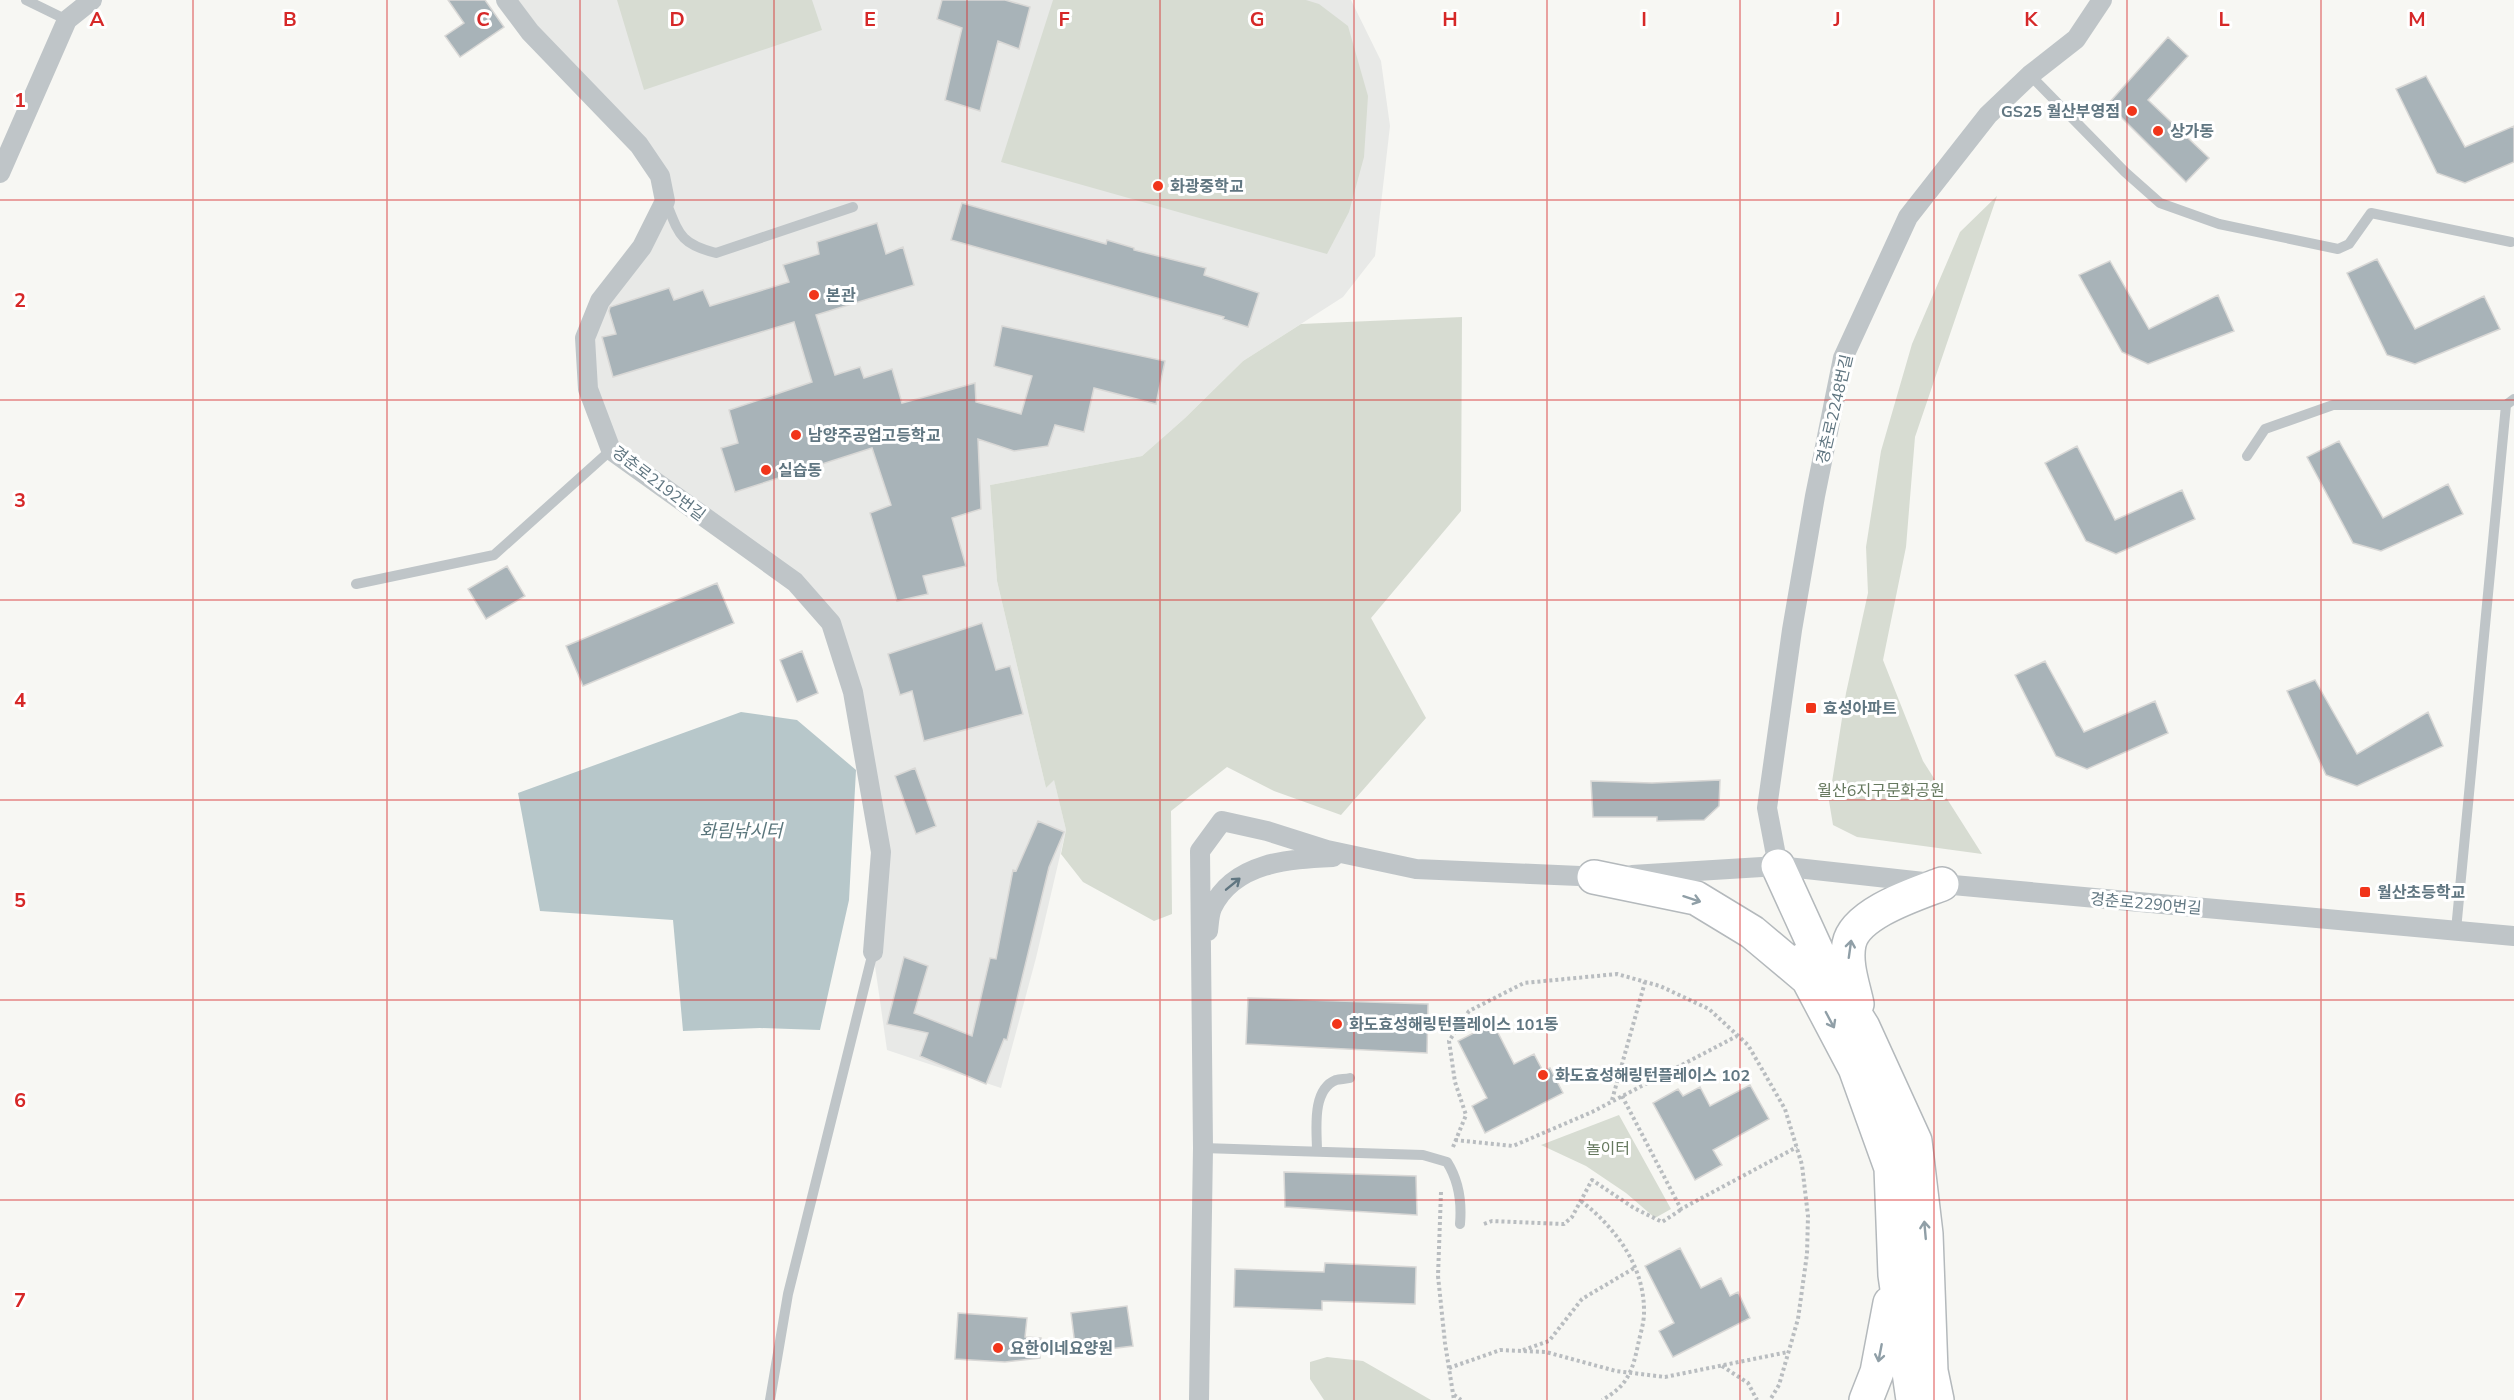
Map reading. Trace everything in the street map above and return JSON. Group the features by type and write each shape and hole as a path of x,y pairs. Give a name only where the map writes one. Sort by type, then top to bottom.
{"highway":[{"path":"1778,866 1808,979 1855,1068 1891,1167 1895,1275 1906,1390"},
{"path":"1778,866 1820,958 1863,1027 1915,1141 1926,1234 1931,1371 1937,1400"},
{"path":"1594,877 1696,898 1752,932 1808,979"},
{"path":"1863,1027 1848,964 1850,941 1862,924 1885,907 1942,884"},
{"path":"1866,1400 1877,1372 1895,1275"},
{"path":"1906,1390 1927,1288"}],"street":[{"path":"0,174 67,20 92,0"},
{"path":"507,0 530,32 639,145 660,176 666,201"},
{"name":"경춘로2248번길","path":"1778,866 1767,808 1792,630 1813,507 1843,357 1908,217 1988,115 2030,75 2076,39 2102,0"},
{"name":"경춘로2192번길","path":"666,201 642,247 600,301 585,338 588,389 611,450 795,582 831,623 853,692 881,852 873,952"},
{"path":"1199,1400 1203,1148 1200,851 1222,821 1267,831 1354,856"},
{"path":"1201,975 1211,909 1229,885 1261,865 1301,859 1354,856"},
{"name":"경춘로2290번길","path":"1354,856 1416,868 1594,877 1778,866 1942,884 2514,936"}],"lane":[{"path":"27,0 67,20"},
{"path":"2030,75 2125,172 2160,203 2218,224 2338,249 2349,244 2371,213 2511,242"},
{"path":"666,201 679,234 695,248 716,253 853,207"},
{"path":"2247,456 2265,429 2333,405 2510,402 2456,930"},
{"path":"356,584 494,555 611,450"},
{"path":"770,1400 788,1294 873,952"},
{"path":"1317,1151 1318,1105 1325,1089 1335,1080 1350,1078"},
{"path":"1203,1148 1423,1155 1447,1162 1456,1177 1461,1205 1460,1224"}],"path":[{"path":"1461,1400 1454,1397 1438,1276 1439,1198 1447,1162 1466,1115 1455,1082 1449,1041 1470,1011 1524,982 1617,974 1645,982 1709,1009 1748,1045 1785,1109 1802,1165 1808,1216 1807,1254 1798,1319 1779,1385 1770,1400"},
{"path":"1612,1101 1645,982"},
{"path":"1455,1140 1513,1146 1623,1096 1737,1036"},
{"path":"1623,1096 1680,1209 1685,1207"},
{"path":"1484,1224 1492,1221 1564,1224 1572,1217 1592,1180 1634,1208 1662,1222 1685,1207 1797,1147"},
{"path":"1581,1201 1598,1214 1636,1267 1644,1315 1630,1372 1619,1391 1602,1400"},
{"path":"1519,1351 1549,1341 1582,1299 1636,1267"},
{"path":"1449,1368 1500,1350 1546,1352 1630,1372 1665,1377 1789,1352"},
{"path":"1722,1365 1748,1383 1756,1400"}],"shaded area":[{"path":"511,0 1351,0 1381,61 1390,126 1375,256 1343,297 1243,361 1142,456 990,485 997,581 1046,788 1054,779 1066,830 1036,958 1001,1088 887,1050 873,952 881,852 831,623 795,582 611,450 585,338 665,201 658,174"}],"green space":[{"path":"617,0 812,0 822,30 644,90"},
{"path":"1053,0 1306,0 1319,4 1348,26 1368,96 1364,157 1349,212 1327,254 1001,162"},
{"name":"월산6지구문화공원","path":"1997,196 1915,437 1906,547 1883,660 1923,761 1982,854 1857,837 1833,825 1829,801 1846,693 1868,593 1866,547 1881,451 1912,344 1960,232"},
{"path":"1462,317 1461,511 1371,618 1426,718 1341,815 1274,791 1227,767 1171,811 1172,914 1154,921 1083,882 1061,854 1066,830 1054,780 1046,788 997,581 990,485 1142,456 1243,361 1301,324"},
{"name":"놀이터","path":"1619,1115 1671,1209 1655,1218 1626,1193 1586,1166 1541,1145"},
{"path":"1327,1357 1363,1361 1431,1400 1324,1400 1310,1379 1310,1362"}],"water":[{"name":"화림낚시터","path":"741,712 797,720 856,770 849,900 820,1030 760,1028 683,1031 673,920 540,911 518,793"}],"building":[{"path":"448,0 485,0 504,27 460,57 445,36 464,23"},
{"path":"942,0 1005,0 1030,7 1019,49 998,41 980,111 945,100 962,28 937,19"},
{"name":"상가동","path":"2168,37 2188,56 2148,100 2209,158 2186,182 2108,104"},
{"path":"2426,76 2465,147 2514,126 2514,162 2465,183 2437,173 2396,89"},
{"path":"962,203 1106,244 1107,240 1134,248 1134,250 1206,268 1204,275 1259,293 1248,327 1223,319 1224,317 951,240"},
{"path":"877,223 886,254 903,247 914,285 816,315 835,375 860,367 864,378 892,369 902,403 975,383 976,402 1021,414 1032,376 994,366 1002,326 1165,361 1156,404 1094,388 1084,432 1055,425 1048,446 1014,451 978,439 981,509 952,518 966,566 923,576 928,594 897,601 870,513 891,505 872,448 735,492 721,448 738,443 729,410 812,382 794,322 613,377 602,337 616,334 609,311 610,307 669,288 674,300 703,290 710,306 789,282 783,265 819,254 817,242"},
{"path":"2377,259 2415,329 2484,296 2500,329 2415,364 2387,355 2347,273"},
{"path":"2110,261 2149,329 2218,295 2234,331 2148,364 2122,352 2079,275"},
{"path":"2339,441 2383,518 2448,484 2463,514 2381,551 2353,543 2307,457"},
{"path":"2077,446 2115,520 2182,490 2195,519 2116,554 2086,541 2045,463"},
{"path":"507,566 525,596 486,619 468,589"},
{"path":"717,583 734,623 583,686 566,646"},
{"path":"982,623 996,670 1010,666 1023,714 924,741 912,691 900,695 888,654"},
{"path":"802,651 818,693 797,702 780,660"},
{"path":"2045,661 2084,732 2155,701 2168,733 2087,769 2056,756 2015,675"},
{"path":"2315,680 2357,754 2428,712 2443,746 2357,786 2326,775 2287,691"},
{"path":"915,768 936,826 916,834 895,776"},
{"path":"1720,780 1719,806 1704,820 1657,821 1657,817 1593,817 1591,781 1652,783"},
{"path":"1038,821 1064,832 1049,867 1007,1040 1004,1039 986,1084 920,1056 928,1033 887,1024 904,957 928,966 914,1013 972,1036 990,958 996,959 1013,870 1016,871"},
{"name":"화도효성해링턴플레이스 101동","path":"1248,998 1428,1004 1427,1053 1246,1044"},
{"name":"화도효성해링턴플레이스 102","path":"1493,1023 1514,1064 1534,1054 1543,1071 1550,1068 1563,1093 1485,1133 1472,1106 1487,1098 1458,1041"},
{"path":"1750,1085 1769,1119 1713,1150 1722,1165 1695,1180 1653,1103 1678,1089 1683,1096 1700,1087 1710,1106"},
{"path":"1284,1172 1416,1176 1417,1215 1285,1207"},
{"path":"1680,1248 1701,1288 1721,1278 1730,1296 1738,1292 1750,1318 1673,1357 1659,1331 1674,1323 1645,1266"},
{"path":"1325,1263 1416,1267 1415,1304 1322,1301 1322,1310 1234,1307 1235,1269 1324,1272"},
{"name":"요한이네요양원","path":"1127,1306 1133,1346 1076,1353 1071,1313"},
{"name":"요한이네요양원","path":"958,1313 1027,1318 1025,1337 1041,1338 1040,1358 1005,1362 955,1359"}],"place":[{"name":"GS25 월산부영점","path":"2132,111"},
{"name":"상가동","path":"2158,131"},
{"name":"화광중학교","path":"1158,186"},
{"name":"본관","path":"814,295"},
{"name":"남양주공업고등학교","path":"796,435"},
{"name":"실습동","path":"766,470"},
{"name":"효성아파트","path":"1811,708"},
{"name":"월산초등학교","path":"2365,892"},
{"name":"화도효성해링턴플레이스 101동","path":"1337,1024"},
{"name":"화도효성해링턴플레이스 102","path":"1543,1075"},
{"name":"요한이네요양원","path":"998,1348"}]}
